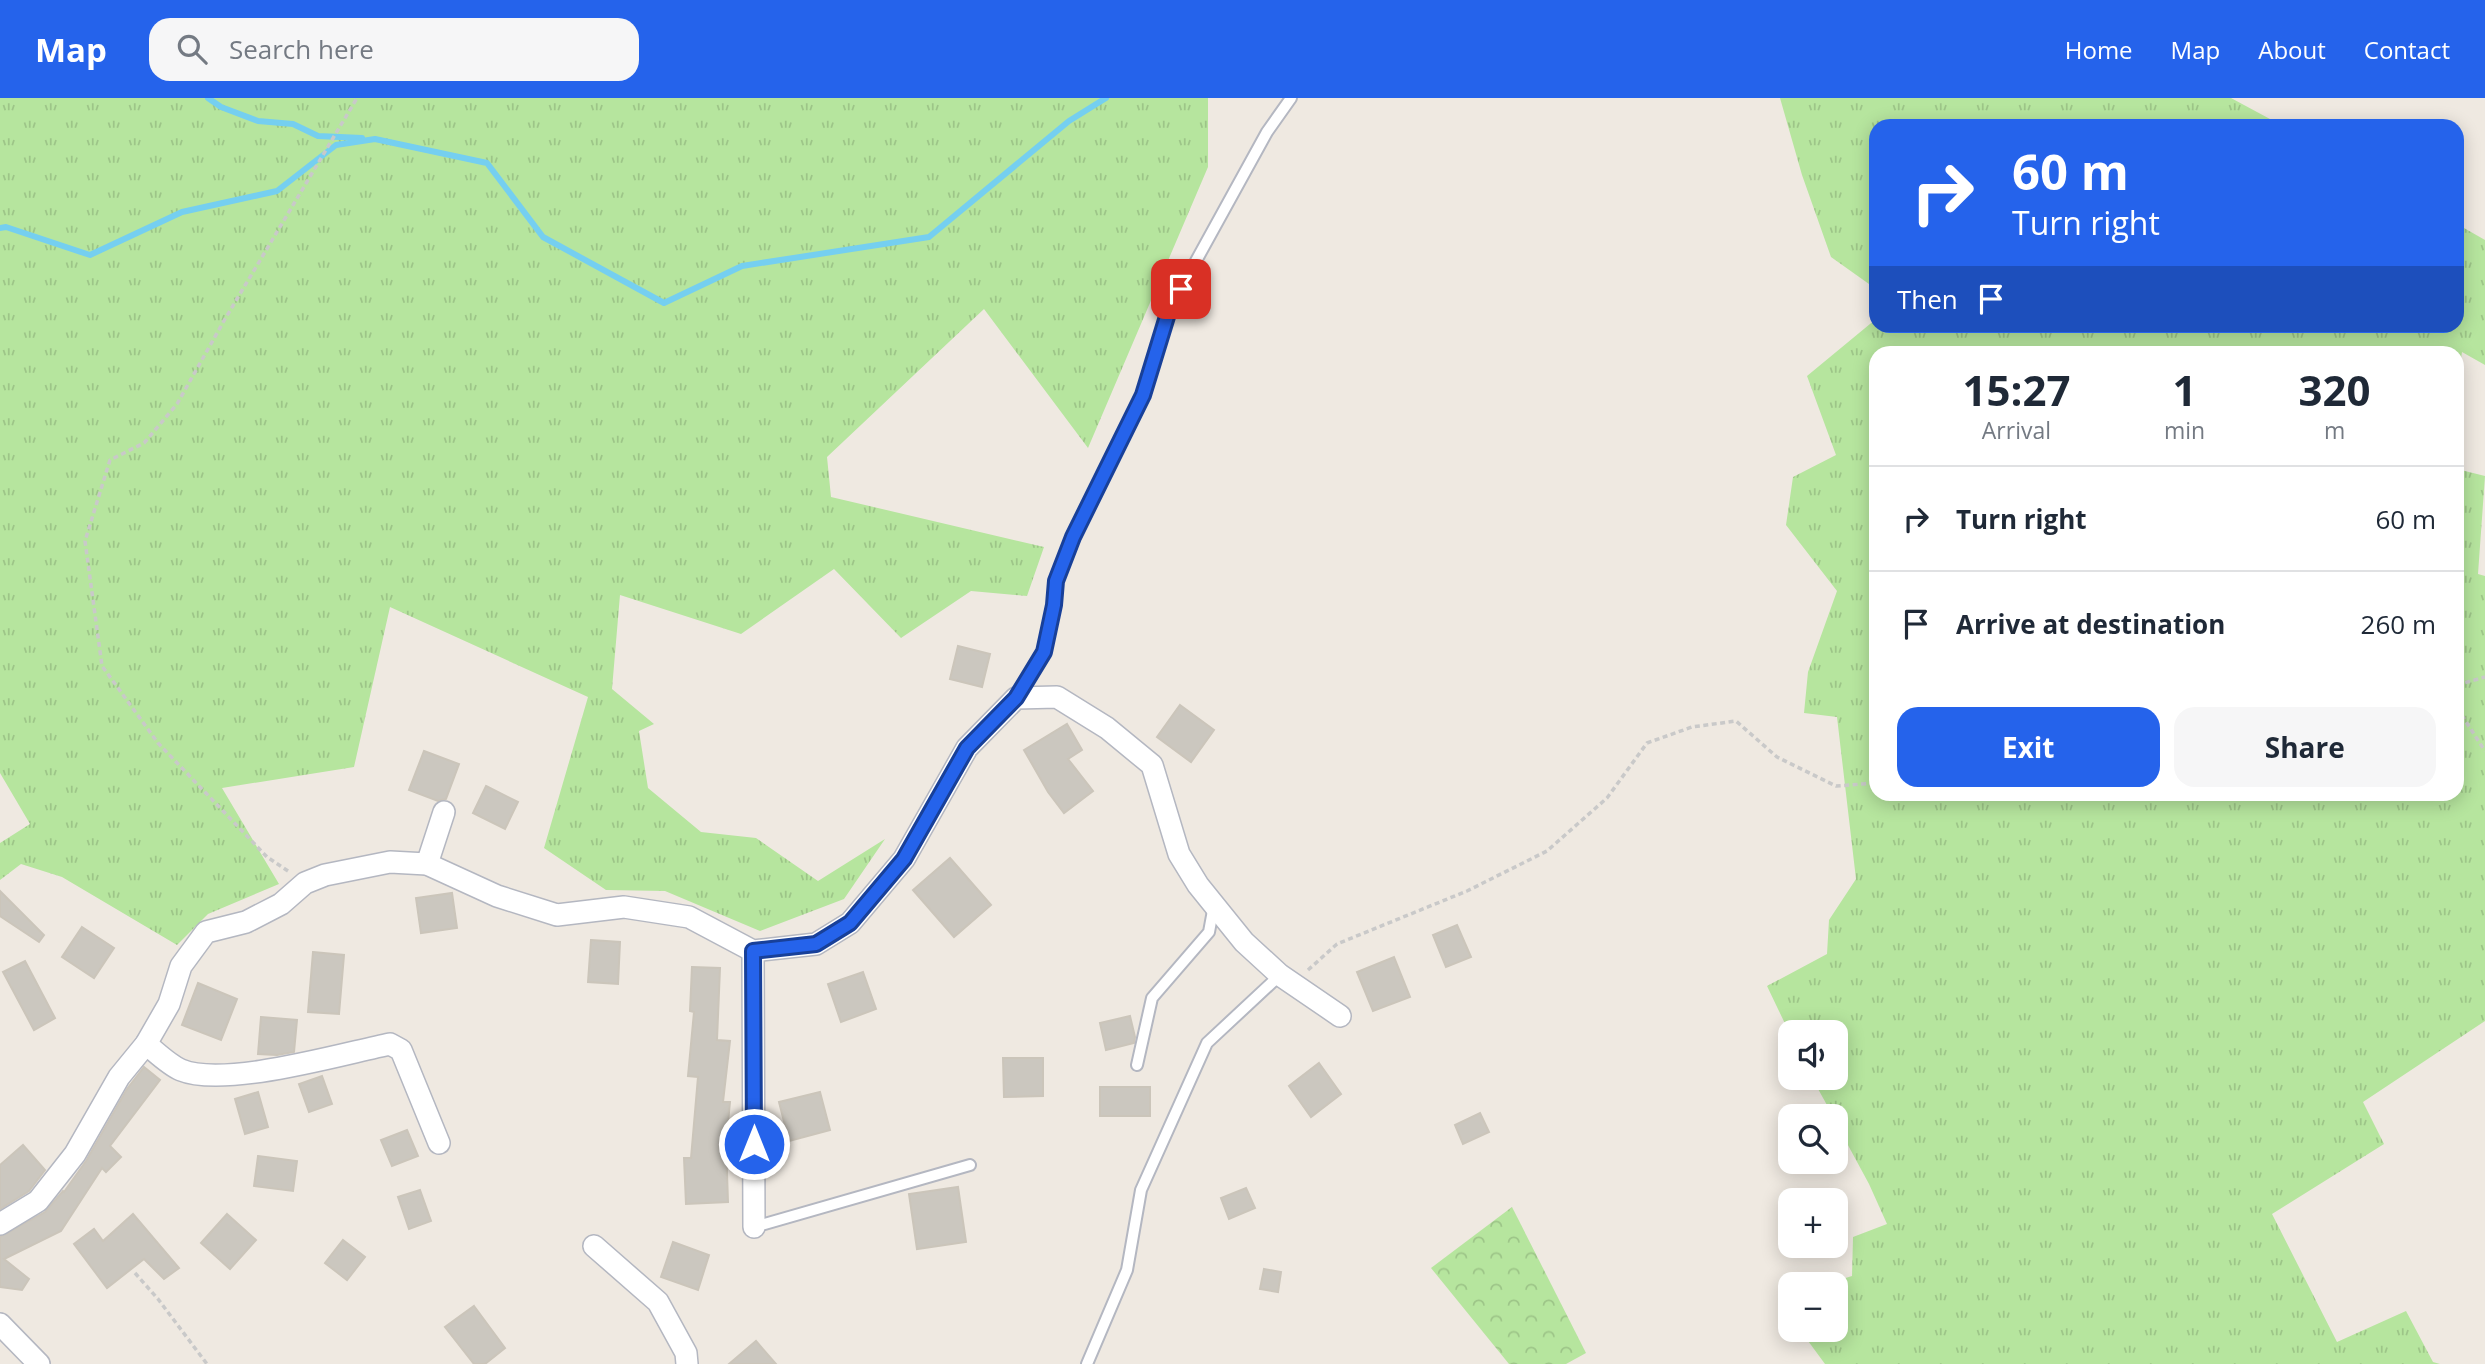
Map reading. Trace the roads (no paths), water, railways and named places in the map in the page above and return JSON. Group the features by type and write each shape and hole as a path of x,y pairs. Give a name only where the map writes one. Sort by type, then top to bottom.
{"street":[{"path":"0,1224 38,1201 75,1154 119,1077 146,1044 169,1004 181,966 206,932 246,922 281,904 305,883 325,875 390,862 427,864 496,895 557,915 624,907 689,917 753,951 816,944 850,923 904,859 967,748 1016,698 1058,697 1107,728 1152,765 1179,854 1198,886 1244,942 1286,979 1340,1016"},
{"path":"427,864 444,812"},
{"path":"753,951 754,1227"},
{"path":"146,1044 181,1070 218,1076 265,1070 390,1044 401,1050 439,1143"},
{"path":"594,1246 658,1302 686,1353 687,1364"},
{"path":"0,1324 39,1364"}],"lane":[{"path":"1016,698 1044,652 1056,581 1073,537 1143,395 1169,310 1267,132 1291,98"},
{"path":"1137,1065 1152,998 1209,932 1214,905"},
{"path":"1087,1364 1127,1269 1141,1190 1207,1043 1286,979"},
{"path":"754,1227 971,1165"}],"waterway":[{"path":"208,98 221,107 258,121 293,124 318,136 362,138"},
{"path":"0,228 6,227 90,255 182,212 277,191 336,145 375,139 487,163 543,237 664,303 742,266 929,237 1069,121 1106,98"}]}
